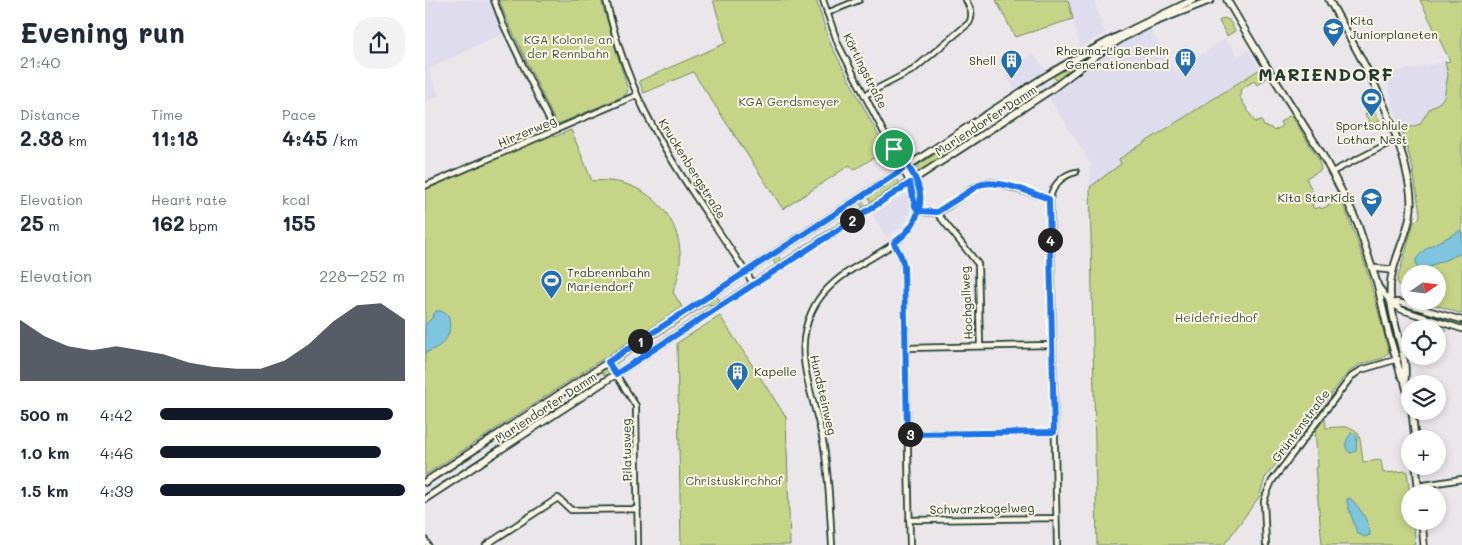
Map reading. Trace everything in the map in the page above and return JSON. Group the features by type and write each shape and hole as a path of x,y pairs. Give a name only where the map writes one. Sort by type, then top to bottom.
{"main road":[{"name":"Mariendorfer Damm","path":"425,482 1076,58 1149,20 1193,0"},
{"name":"Mariendorfer Damm","path":"425,499 1052,90 1117,41 1155,22 1211,0"},
{"path":"1227,0 1332,172 1358,225 1377,284 1384,317 1401,375"},
{"path":"1329,0 1383,100 1406,170 1411,203 1409,217 1393,270 1391,287 1391,303 1401,345"},
{"path":"1372,268 1393,270"},
{"path":"1423,530 1424,545"}],"street":[{"path":"494,0 554,130"},
{"name":"Kruckenbergstraße","path":"606,0 637,95 667,152 753,285"},
{"name":"Körtingstraße","path":"823,0 838,44 894,149 898,151 905,168 916,179"},
{"path":"827,13 859,0"},
{"path":"865,95 913,70 969,23 971,13 966,0"},
{"name":"Hirzerweg","path":"425,186 637,95"},
{"path":"1332,172 1397,139"},
{"path":"905,168 918,211 937,212 979,185 986,183 997,183 1049,199"},
{"path":"1057,545 1049,199 1056,184 1071,173 1076,172"},
{"name":"Hundsteinweg","path":"832,545 825,449 803,358 803,341 806,325 812,309 824,293 845,274 894,243 911,228 917,217 921,201 916,179"},
{"name":"Hochgallweg","path":"937,212 978,264 980,346"},
{"path":"894,243 904,266 910,545"},
{"path":"1377,284 1391,303 1405,312 1462,330"},
{"path":"1384,317 1391,303"},
{"path":"1391,303 1406,304 1462,320"},
{"path":"906,348 1052,345"},
{"name":"Grüntenstraße","path":"1266,545 1264,501 1272,481 1351,377 1361,370 1401,359"},
{"name":"Pilatusweg","path":"608,362 636,406 638,545"},
{"path":"907,434 1054,432"},
{"path":"1424,485 1462,479"},
{"path":"487,545 558,498 571,510 638,509"},
{"name":"Schwarzkogelweg","path":"909,520 1056,518"},
{"path":"425,540 428,545"}],"shaded area":[{"path":"425,0 492,0 505,32 428,69 439,96 425,102"},
{"path":"1068,0 1094,0 1105,33 1080,48"},
{"path":"1149,28 1174,69 1173,73 1225,39 1228,44 1230,43 1238,57 1248,50 1260,69 1119,159 1121,164 1090,187 1091,164 1048,96 1109,50"},
{"path":"1034,54 1045,70 1015,89 1005,73"},
{"path":"1445,62 1448,75 1444,97 1429,109 1420,124 1406,129 1405,125 1400,126 1384,74"},
{"path":"903,194 908,195 909,211 907,219 901,227 887,237 872,215"}],"green space":[{"name":"KGA Kolonie an der Rennbahn","path":"499,0 601,0 628,90 626,95 558,124 556,123"},
{"name":"KGA Gerdsmeyer","path":"713,0 816,0 831,45 886,150 854,170 850,165 783,209 693,72 644,93 639,81 726,43"},
{"path":"996,0 1068,0 1073,19 1015,37"},
{"path":"1420,0 1462,0 1462,314 1446,309 1446,265 1402,265 1414,222 1419,219 1420,214 1413,169 1402,130 1420,124 1429,109 1444,97 1448,75 1445,62 1450,61"},
{"path":"1224,18 1229,20 1235,31 1227,36 1219,21"},
{"path":"1093,53 1057,82 1053,75"},
{"name":"Heidefriedhof","path":"1260,69 1267,78 1257,85 1254,81 1240,90 1241,94 1239,96 1255,122 1261,120 1264,126 1274,131 1282,126 1280,122 1291,115 1319,160 1321,170 1306,178 1317,201 1312,205 1314,209 1320,207 1321,209 1341,200 1362,256 1389,353 1383,358 1358,365 1346,375 1265,478 1259,497 1224,545 1097,545 1090,187 1121,164 1119,159"},
{"name":"Sportschlule Lothar Nest","path":"1371,105 1380,121 1372,125 1365,115 1367,113 1365,108"},
{"name":"Trabrennbahn Mariendorf","path":"571,130 592,181 615,182 635,188 652,198 666,212 675,229 680,249 679,270 673,292 682,307 425,475 425,188 552,133 554,137"},
{"path":"943,150 945,156 920,172 917,166"},
{"path":"896,177 901,185 871,203 868,196"},
{"path":"861,200 867,207 776,266 772,258","holes":["860,203 863,208 781,261 778,256"]},
{"path":"1401,267 1401,288 1397,281"},
{"path":"716,295 720,301 713,309 617,370 612,363","holes":["707,304 713,305 618,368 615,364"]},
{"path":"1410,310 1419,310 1462,322 1462,327 1446,322 1446,320"},
{"name":"Christuskirchhof","path":"720,316 786,417 790,545 681,545 677,343"},
{"path":"605,368 610,375 425,496 425,494 605,376 602,372 425,487 425,485"},
{"path":"1325,418 1326,428 1346,427 1352,429 1359,436 1363,462 1381,460 1383,473 1401,472 1401,475 1407,475 1409,485 1401,485 1401,530 1414,530 1416,545 1322,545 1315,468 1318,467 1315,431"}],"water":[{"path":"1462,230 1462,253 1433,265 1416,265 1416,259 1425,249"},
{"path":"436,311 441,311 448,315 448,335 442,344 425,353 425,325"},
{"path":"1352,432 1357,436 1356,451 1350,453 1346,445"},
{"path":"1350,498 1363,515 1370,530 1370,535 1364,537 1357,533 1347,502 1347,499"}],"place":[{"name":"Kita Juniorplaneten","path":"1334,47"},
{"name":"Rheuma-Liga Berlin Generationenbad","path":"1185,77"},
{"name":"Shell","path":"1012,80"},
{"name":"Sportschlule Lothar Nest","path":"1372,118"},
{"name":"Kita StarKids","path":"1371,217"},
{"name":"Trabrennbahn Mariendorf","path":"551,299"},
{"name":"Kapelle","path":"738,391"}],"district":[{"name":"MARIENDORF","path":"1326,75"}],"route":[{"path":"894,149 894,154 902,170 608,362 616,374 910,183 915,206 918,211 917,217 911,228 894,243 904,266 907,434 1054,432 1049,199 991,182 979,185 937,212 918,211 921,201 916,179 904,159 894,149"}]}
